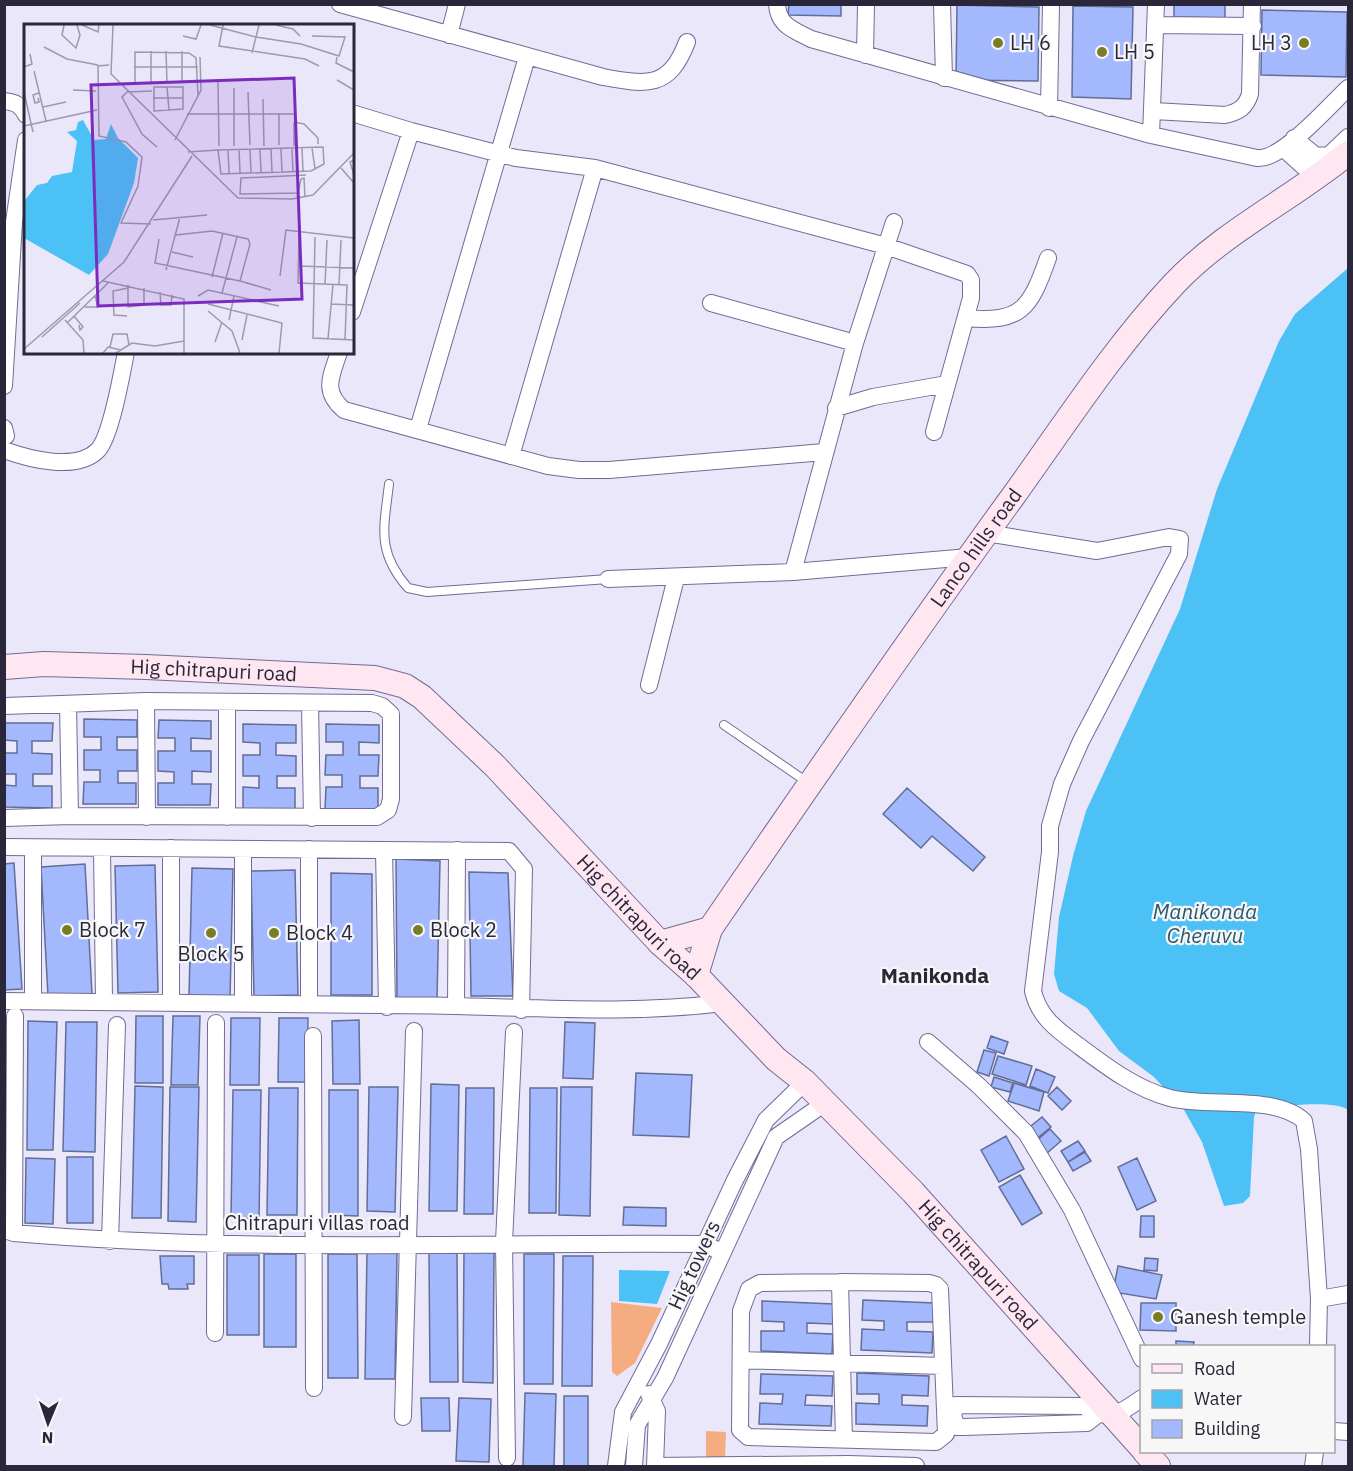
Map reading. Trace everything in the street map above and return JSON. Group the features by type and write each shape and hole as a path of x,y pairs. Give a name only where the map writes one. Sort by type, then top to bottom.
{"street":[{"path":"340,4 603,77 647,82 658,81 672,71 687,42"},
{"path":"449,35 457,4"},
{"path":"777,4 777,16 784,24 811,39 1049,108 1152,135 1262,159 1289,143 1348,88"},
{"path":"865,55 866,4"},
{"path":"942,4 944,78"},
{"path":"1049,108 1051,4"},
{"path":"1152,135 1156,4"},
{"path":"1154,111 1225,115 1236,113 1247,104 1250,94 1252,4"},
{"path":"1155,25 1253,26"},
{"path":"418,429 527,57"},
{"path":"4,101 14,102 24,111"},
{"path":"354,114 500,155 595,168 886,246 967,274 972,287 966,318 934,432"},
{"path":"354,306 411,131"},
{"path":"1300,182 1336,161 1348,137"},
{"path":"1289,143 1304,167 1336,161"},
{"path":"4,386 9,221 24,150"},
{"name":"Lanco hills road","path":"696,975 710,928 969,557 1098,378 1174,284 1199,260 1258,216 1281,204 1304,200 1336,161"},
{"path":"511,456 595,168"},
{"path":"794,572 836,408 894,222"},
{"path":"966,318 996,320 1016,314 1026,305 1048,258"},
{"path":"711,303 855,343"},
{"path":"5,438 18,455 66,462 88,458 99,450 106,436 126,354"},
{"path":"338,354 330,380 333,400 344,410 548,466 609,470 824,452"},
{"path":"836,408 873,397 947,384"},
{"path":"986,533 1097,552 1169,537 1180,539 1179,554 1080,741 1052,815 1033,992 1043,1016 1059,1032 1122,1076 1155,1094 1193,1102 1284,1109 1304,1121 1309,1149 1320,1299 1318,1345"},
{"path":"608,579 794,572 887,562 969,557"},
{"path":"649,685 676,578"},
{"name":"Hig chitrapuri road","path":"4,667 44,664 235,670 375,678 405,686 422,697 495,766 660,943 696,975 776,1059 805,1082 913,1191 1106,1415 1140,1446"},
{"path":"146,701 147,817"},
{"path":"4,706 146,701 372,703 382,706 390,714 391,735 391,798 388,810 377,818 70,816 4,818"},
{"path":"227,702 227,817"},
{"path":"310,703 312,818"},
{"path":"68,704 70,816"},
{"path":"4,847 509,851 524,869 521,1010"},
{"path":"33,848 33,1001"},
{"path":"102,848 104,1000"},
{"path":"171,848 171,1002"},
{"path":"243,849 243,1003"},
{"path":"309,849 309,1004"},
{"path":"384,850 387,1007"},
{"path":"456,1006 457,850"},
{"path":"660,943 710,928"},
{"path":"4,1001 104,1000 387,1007 456,1006 521,1010 680,1008 723,1004"},
{"path":"9,1231 15,1016"},
{"path":"215,1333 216,1023"},
{"path":"110,1241 117,1025"},
{"path":"403,1417 414,1031"},
{"path":"507,1458 504,1242 514,1032"},
{"path":"313,1036 311,1245 314,1388"},
{"path":"928,1042 979,1086 1026,1133 1072,1210 1140,1355"},
{"path":"616,1467 623,1412 643,1376 766,1120 805,1082"},
{"name":"Hig towers","path":"634,1467 638,1425 652,1401 776,1137 825,1103"},
{"name":"Chitrapuri villas road","path":"9,1231 110,1241 214,1244 504,1242 706,1244"},
{"path":"706,1244 722,1253"},
{"path":"840,1282 844,1440"},
{"path":"840,1282 936,1284 940,1289 943,1366 949,1416 946,1434 936,1442 748,1437 740,1430 741,1311 749,1289 760,1283 840,1282"},
{"path":"1320,1299 1348,1294"},
{"path":"741,1360 943,1366"},
{"path":"643,1376 657,1411 655,1466 916,1467"},
{"path":"949,1416 956,1405 1083,1406 1106,1415 1140,1399"},
{"path":"1146,1453 1158,1467"}],"lane":[{"path":"389,484 384,532 385,555 408,588 427,592 608,579"},
{"path":"724,725 810,784"}],"shaded area":[{"path":"611,1302 662,1308 635,1363 617,1376 612,1372"},
{"path":"706,1431 726,1432 725,1459 706,1460"}],"water":[{"name":"Manikonda Cheruvu","path":"1348,268 1348,1110 1318,1104 1257,1109 1254,1117 1250,1196 1243,1203 1224,1206 1202,1142 1184,1110 1154,1077 1119,1051 1087,1008 1059,991 1054,974 1059,917 1086,811 1180,609 1217,489 1279,341 1295,314"},
{"path":"619,1270 670,1271 657,1304 619,1301"}],"building":[{"path":"789,4 841,4 841,16 788,15"},
{"path":"1174,4 1225,4 1225,18 1174,17"},
{"name":"LH 6","path":"957,5 1039,7 1038,81 956,80"},
{"name":"LH 5","path":"1073,6 1133,7 1131,99 1072,97"},
{"name":"LH 3","path":"1262,10 1347,12 1346,77 1261,75"},
{"path":"84,719 137,720 137,737 117,737 117,750 137,750 137,771 118,771 118,783 136,783 136,804 83,804 84,782 100,782 100,770 84,770 84,750 101,750 101,737 84,737"},
{"path":"159,720 211,721 211,739 191,738 191,751 211,751 211,772 192,771 192,784 211,784 210,805 158,805 158,783 174,783 174,772 158,771 158,751 175,751 175,738 158,738"},
{"path":"4,723 53,723 52,741 32,741 32,753 52,754 52,774 33,774 33,786 52,786 52,808 4,807 4,785 16,786 16,774 4,774 4,753 17,753 17,741 4,740"},
{"path":"243,724 296,725 296,743 276,743 276,755 296,756 296,776 277,776 277,788 295,788 295,809 243,809 243,787 259,788 259,776 243,776 243,755 260,755 260,743 243,742"},
{"path":"326,724 379,725 379,743 359,742 359,755 379,755 378,776 360,776 360,788 378,788 378,809 325,809 326,787 342,787 342,775 325,775 326,755 343,755 343,742 326,742"},
{"path":"907,788 985,857 973,871 932,836 921,848 883,814"},
{"name":"Block 2","path":"396,859 440,861 437,1000 397,999"},
{"path":"14,863 22,989 4,990 4,864"},
{"name":"Block 7","path":"85,864 92,994 48,996 41,867"},
{"path":"155,865 158,992 118,993 115,866"},
{"name":"Block 5","path":"192,868 233,869 230,998 189,997"},
{"name":"Block 4","path":"295,870 298,995 254,996 251,871"},
{"path":"469,872 508,873 513,996 471,996"},
{"path":"331,873 372,874 372,995 331,995"},
{"path":"136,1016 163,1016 163,1083 135,1083"},
{"path":"173,1016 200,1016 198,1085 171,1085"},
{"path":"231,1018 260,1018 259,1085 230,1085"},
{"path":"279,1018 308,1018 307,1082 278,1082"},
{"path":"359,1020 360,1084 333,1084 332,1021"},
{"path":"28,1021 57,1022 53,1150 27,1150"},
{"path":"66,1022 97,1022 95,1152 63,1151"},
{"path":"565,1022 595,1023 593,1079 563,1078"},
{"path":"991,1036 1008,1042 1004,1054 987,1048"},
{"path":"984,1050 996,1053 989,1076 977,1072"},
{"path":"998,1056 1032,1066 1026,1085 992,1074"},
{"path":"1036,1069 1055,1077 1048,1093 1030,1086"},
{"path":"636,1073 692,1075 689,1137 633,1135"},
{"path":"994,1077 1013,1083 1010,1092 991,1087"},
{"path":"1014,1083 1044,1092 1039,1111 1008,1101"},
{"path":"431,1084 459,1085 457,1211 429,1211"},
{"path":"135,1086 163,1087 161,1218 132,1218"},
{"path":"170,1087 199,1087 196,1222 168,1221"},
{"path":"369,1087 398,1087 395,1212 367,1211"},
{"path":"561,1087 592,1087 590,1216 559,1215"},
{"path":"1057,1087 1071,1101 1062,1110 1048,1096"},
{"path":"269,1088 298,1088 297,1215 267,1215"},
{"path":"466,1088 494,1088 493,1214 464,1214"},
{"path":"530,1088 557,1088 556,1213 529,1213"},
{"path":"233,1090 261,1090 259,1219 231,1218"},
{"path":"329,1090 358,1090 358,1216 329,1215"},
{"path":"1042,1117 1051,1127 1035,1140 1026,1130"},
{"path":"1050,1129 1061,1141 1046,1154 1035,1142"},
{"path":"1006,1136 1024,1169 999,1182 981,1150"},
{"path":"1078,1141 1085,1151 1068,1162 1061,1151"},
{"path":"1085,1152 1091,1161 1073,1171 1068,1162"},
{"path":"67,1157 93,1157 93,1223 67,1223"},
{"path":"26,1158 55,1159 53,1224 25,1223"},
{"path":"1137,1158 1156,1201 1137,1210 1118,1167"},
{"path":"1020,1175 1042,1213 1022,1225 999,1187"},
{"path":"624,1207 666,1208 666,1226 623,1225"},
{"path":"1141,1216 1154,1216 1154,1237 1140,1237"},
{"path":"367,1251 397,1251 395,1379 365,1379"},
{"path":"464,1252 494,1253 493,1383 463,1382"},
{"path":"429,1253 457,1253 458,1382 430,1382"},
{"path":"264,1254 296,1254 296,1347 264,1347"},
{"path":"328,1254 357,1254 358,1378 328,1378"},
{"path":"524,1254 554,1254 553,1384 524,1384"},
{"path":"227,1255 259,1255 259,1335 227,1335"},
{"path":"160,1256 194,1256 194,1284 187,1284 188,1289 169,1289 168,1284 162,1284"},
{"path":"563,1256 593,1256 592,1386 562,1386"},
{"path":"1145,1258 1158,1259 1157,1271 1144,1270"},
{"path":"1118,1266 1162,1275 1156,1299 1113,1292"},
{"path":"863,1300 934,1303 934,1322 907,1322 907,1331 933,1332 932,1353 861,1350 862,1329 884,1330 884,1321 862,1320"},
{"path":"762,1301 834,1304 833,1324 807,1323 807,1333 833,1334 832,1354 761,1351 761,1331 784,1331 784,1322 762,1321"},
{"name":"Ganesh temple","path":"1141,1303 1176,1303 1176,1331 1140,1330"},
{"path":"1176,1341 1194,1342 1193,1345 1176,1345"},
{"path":"857,1373 929,1376 928,1396 902,1395 902,1405 928,1406 927,1426 856,1424 856,1403 879,1404 879,1394 857,1394"},
{"path":"761,1374 833,1376 832,1396 806,1395 805,1405 832,1406 831,1426 759,1424 760,1403 782,1404 783,1394 760,1394"},
{"path":"525,1393 556,1394 554,1466 523,1466"},
{"path":"564,1396 588,1396 588,1466 564,1466"},
{"path":"421,1398 449,1398 450,1431 422,1431"},
{"path":"459,1398 491,1399 489,1462 456,1461"}],"place":[{"name":"LH 6","path":"998,43"},
{"name":"LH 3","path":"1304,43"},
{"name":"LH 5","path":"1102,52"},
{"name":"Block 7","path":"67,930"},
{"name":"Block 2","path":"418,930"},
{"name":"Block 5","path":"211,933"},
{"name":"Block 4","path":"274,933"},
{"name":"Ganesh temple","path":"1158,1317"}],"district":[{"name":"Manikonda","path":"935,976"}]}
